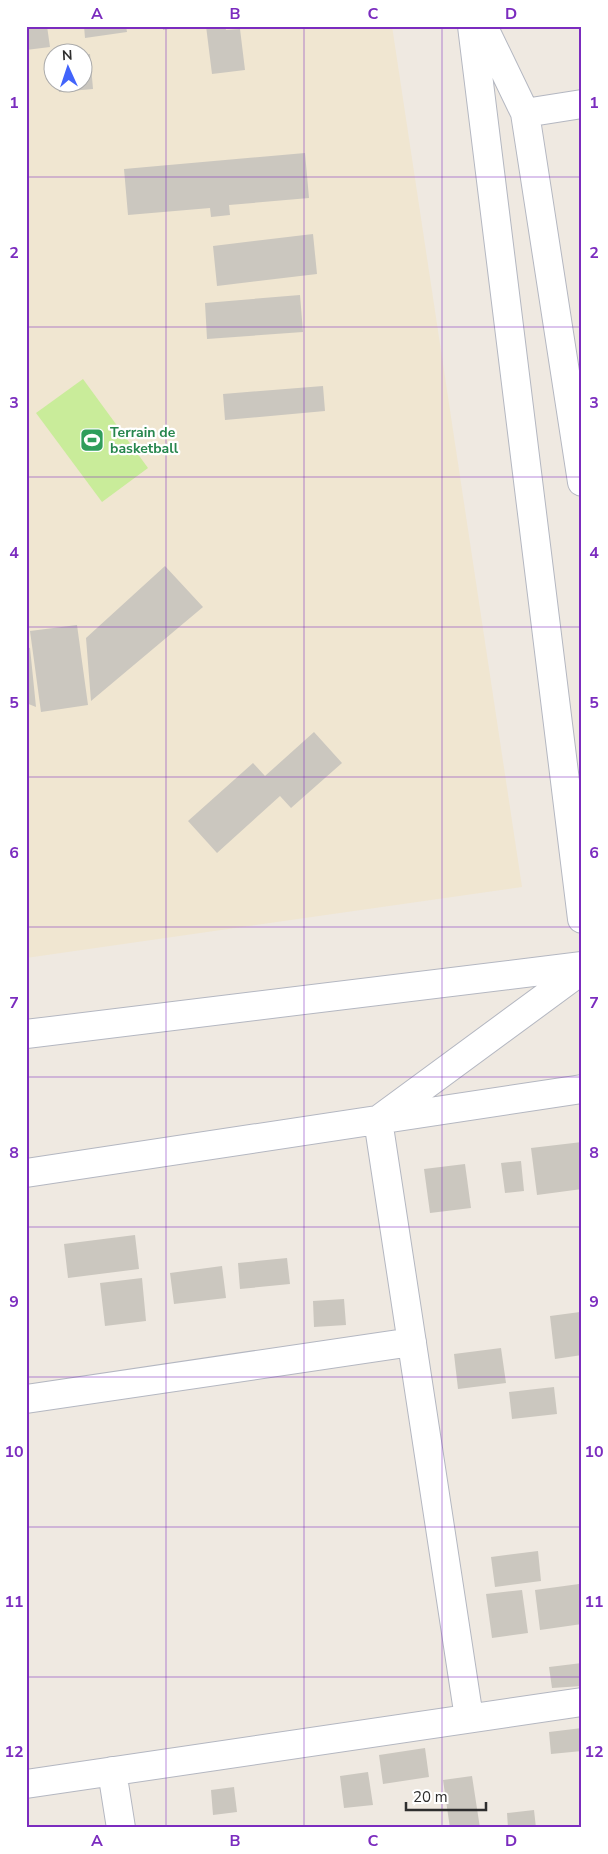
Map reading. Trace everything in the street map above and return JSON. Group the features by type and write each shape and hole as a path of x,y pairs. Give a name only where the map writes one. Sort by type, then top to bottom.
{"street":[{"path":"472,26 582,919"},
{"path":"483,26 525,112 582,482"},
{"path":"525,112 582,104"},
{"path":"26,1034 582,968"},
{"path":"378,1120 582,968"},
{"path":"26,1174 582,1089"},
{"path":"378,1120 469,1718"},
{"path":"26,1399 412,1342"},
{"path":"26,1784 582,1702"},
{"path":"112,1771 121,1828"}],"shaded area":[{"path":"26,26 392,26 522,887 26,958"}],"green space":[{"name":"Terrain de basketball","path":"83,379 148,468 102,502 36,413"}],"building":[{"path":"26,26 47,26 49,42 42,42 42,48 26,50"},
{"path":"84,26 126,26 127,32 85,38"},
{"path":"163,26 181,26 181,27 163,30"},
{"path":"206,26 225,26 226,30 240,29 245,70 212,74"},
{"path":"305,153 309,198 229,205 230,215 211,217 210,208 128,215 124,169"},
{"path":"313,234 317,274 217,286 213,246"},
{"path":"300,295 303,332 207,339 205,303"},
{"path":"323,386 325,411 225,420 223,394"},
{"path":"165,566 203,607 91,701 86,638"},
{"path":"77,625 88,705 41,712 30,631"},
{"path":"26,647 30,648 36,707 26,703"},
{"path":"314,732 342,763 291,808 280,796 217,853 188,821 253,763 265,776"},
{"path":"582,1142 582,1189 537,1195 531,1148"},
{"path":"521,1161 524,1191 505,1193 501,1163"},
{"path":"465,1164 471,1208 430,1213 424,1169"},
{"path":"135,1235 139,1269 68,1278 64,1244"},
{"path":"287,1258 290,1284 240,1289 238,1263"},
{"path":"222,1266 226,1298 174,1304 170,1273"},
{"path":"142,1278 146,1321 105,1326 100,1283"},
{"path":"344,1299 346,1325 314,1327 313,1301"},
{"path":"580,1312 582,1355 555,1359 550,1316"},
{"path":"501,1348 506,1383 458,1389 454,1354"},
{"path":"554,1387 557,1414 512,1419 509,1392"},
{"path":"538,1551 541,1581 495,1587 491,1557"},
{"path":"579,1584 582,1624 540,1630 535,1590"},
{"path":"522,1590 528,1633 492,1638 486,1594"},
{"path":"582,1663 582,1686 552,1688 549,1667"},
{"path":"582,1728 582,1751 551,1754 549,1732"},
{"path":"425,1748 429,1777 383,1784 379,1755"},
{"path":"368,1772 373,1805 344,1808 340,1776"},
{"path":"472,1776 480,1828 450,1828 443,1780"},
{"path":"234,1787 237,1812 213,1815 211,1790"},
{"path":"534,1810 536,1828 508,1828 507,1813"}],"place":[{"name":"Terrain de basketball","path":"92,440"}]}
